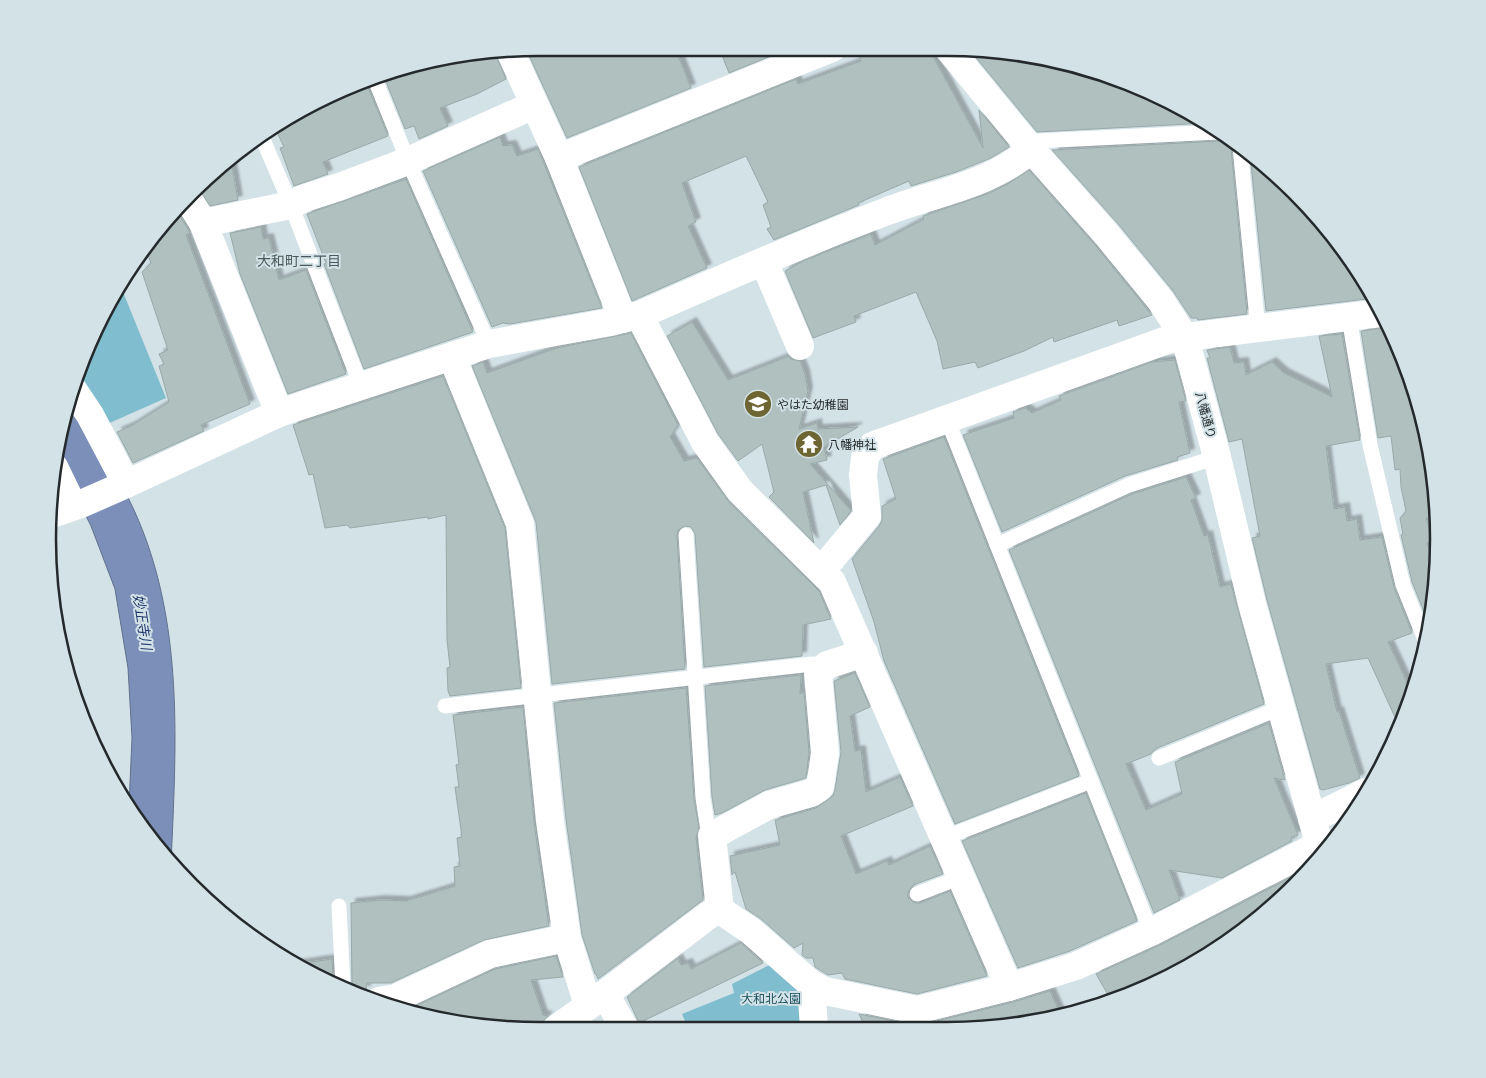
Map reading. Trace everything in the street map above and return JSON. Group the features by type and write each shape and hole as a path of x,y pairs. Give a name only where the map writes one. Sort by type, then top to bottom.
{"street":[{"path":"559,158 812,56"},
{"name":"八幡通り","path":"955,56 1031,149 1149,286 1185,338 1217,457 1252,604 1320,845"},
{"path":"513,57 631,317 705,442 740,491 832,582 1009,987"},
{"path":"203,223 291,205 302,199 408,161 534,105"},
{"path":"59,483 68,508 279,413 489,344 631,317 886,211 976,181 1018,161 1031,149"},
{"path":"192,205 203,223 279,413"},
{"path":"764,262 800,346"},
{"path":"822,570 867,516 863,475 865,457 872,446 1170,339 1374,314"},
{"path":"452,357 520,524 550,821 567,938 597,1000 618,1022"},
{"path":"78,397 90,415 124,484"},
{"path":"864,653 827,665 818,674 825,752 820,787 811,793 769,805 712,836 720,910 751,931 811,984 825,991 921,1018 1076,966 1312,854"},
{"path":"1312,819 1354,798"},
{"path":"566,1022 710,914 720,910"},
{"path":"393,999 490,954 567,938"},
{"path":"811,984 814,1022"}],"lane":[{"path":"377,85 408,161 489,344"},
{"path":"1031,149 1038,141 1206,133"},
{"path":"264,143 291,205 361,386"},
{"path":"1241,156 1258,329"},
{"path":"1349,317 1370,445 1403,585 1421,629"},
{"path":"947,419 1151,932"},
{"path":"998,545 1129,485 1217,457"},
{"path":"686,534 703,798 707,824 712,836"},
{"path":"445,706 812,664 827,665"},
{"path":"1158,758 1282,707"},
{"path":"944,838 1091,781"},
{"path":"917,894 961,877"},
{"path":"339,906 343,980"}],"green space":[{"path":"124,294 166,398 105,425 82,385 106,325"},
{"name":"大和北公園","path":"775,962 801,981 804,1022 685,1022 682,1014 734,993 732,984"}],"water":[{"name":"妙正寺川","path":"75,406 134,510 150,552 162,596 174,684 175,775 172,852 156,833 130,794 132,738 128,668 115,589 91,526 62,467"}],"building":[{"path":"529,56 678,56 691,88 567,138"},
{"path":"722,56 771,56 729,73"},
{"path":"859,56 933,56 983,148 979,110 1009,147 991,158 956,172 911,186 909,181 858,203 859,205 774,240 767,229 771,227 763,205 768,202 746,156 682,183 696,222 688,226 707,268 632,301 579,167 796,79 798,84 861,61"},
{"path":"975,57 1010,60 1041,66 1102,82 1161,106 1192,124 1037,132"},
{"path":"497,58 506,79 477,94 440,108 448,126 419,139 414,126 405,129 386,81 445,66"},
{"path":"368,88 388,136 323,162 328,174 294,186 280,148 284,147 278,134 325,106"},
{"path":"500,137 503,146 512,145 517,156 538,149 602,308 510,324 503,323 492,327 423,171"},
{"path":"1219,141 1231,149 1247,314 1198,320 1197,318 1191,318 1173,291 1119,225 1052,150"},
{"path":"1251,164 1310,221 1330,245 1366,299 1266,311"},
{"path":"232,167 238,200 210,206 202,194"},
{"path":"1029,170 1095,245 1152,315 1119,326 1117,320 1054,342 1053,337 1024,351 978,368 975,362 943,369 937,341 916,292 854,316 856,322 813,338 785,271 803,261 871,234 875,245 924,219 923,216 987,194 1006,185"},
{"path":"406,179 473,332 364,369 307,214"},
{"path":"180,216 190,233 186,235 250,404 201,425 204,431 133,463 117,432 131,426 169,402 159,366 164,364 159,354 168,350 142,272 151,263 148,256"},
{"path":"261,227 263,239 269,238 279,280 306,270 346,374 288,394 240,274 230,233"},
{"path":"692,322 728,380 789,356 791,359 800,361 808,391 799,429 817,423 818,429 858,427 824,447 827,460 810,464 851,511 840,525 826,485 803,492 814,543 769,497 774,492 762,444 738,461 718,434 667,336"},
{"path":"1381,328 1404,384 1420,445 1426,476 1429,517 1426,518 1430,539 1430,542 1427,543 1430,551 1429,571 1424,612 1412,582 1401,535 1403,534 1400,518 1406,511 1401,487 1400,469 1395,470 1391,436 1378,438 1361,331"},
{"path":"631,333 678,425 670,437 684,461 697,458 729,502 819,591 831,619 803,625 802,656 704,667 695,534 691,527 685,526 678,530 677,536 685,669 552,684 536,522 472,366 483,362 487,373 556,348"},
{"path":"1342,334 1360,440 1326,446 1334,509 1345,507 1347,521 1357,519 1360,540 1382,537 1394,587 1412,633 1388,642 1407,683 1395,718 1368,658 1326,664 1337,712 1339,711 1360,778 1323,790 1320,789 1267,600 1252,538 1260,536 1242,439 1229,442 1207,358 1210,358 1207,350 1230,347 1234,363 1244,362 1246,375 1272,362 1284,373 1332,397 1319,336"},
{"path":"1175,360 1186,401 1179,402 1190,453 1177,457 1178,460 1125,476 1002,532 963,435 1014,418 1013,412 1025,408 1032,413 1061,400 1059,396 1152,362"},
{"path":"443,376 505,528 521,688 450,696 447,668 450,667 447,640 446,515 428,519 428,517 350,528 347,525 325,528 313,474 309,475 293,425"},
{"path":"944,437 1079,776 955,824 884,661 874,622 852,559 879,526 882,520 882,506 896,499 883,459"},
{"path":"1186,477 1196,498 1191,500 1204,536 1208,535 1220,587 1231,584 1264,704 1155,749 1151,754 1126,764 1146,810 1182,794 1175,762 1269,723 1285,780 1274,778 1298,835 1291,837 1292,841 1222,878 1169,870 1180,900 1154,913 1009,550 1132,494"},
{"path":"855,673 870,707 850,716 855,751 861,750 866,792 900,777 913,806 841,836 856,874 887,861 889,865 930,846 943,874 913,885 908,892 908,898 915,903 920,903 950,891 987,976 917,994 845,979 842,973 828,975 815,967 813,958 806,958 802,955 803,943 794,948 761,919 746,909 735,872 732,875 730,856 780,845 775,820 816,808 833,796 841,752 834,681"},
{"path":"801,675 800,694 804,692 809,753 806,778 765,790 715,815 712,797 705,686"},
{"path":"686,688 694,799 699,828 696,838 703,900 598,979 582,935 566,819 554,703"},
{"path":"523,707 534,823 549,926 484,940 391,983 367,983 366,989 352,984 351,903 381,900 406,901 455,886 454,867 460,866 457,838 462,837 455,787 459,787 456,765 459,764 453,715"},
{"path":"1086,793 1137,921 1070,951 1018,968 962,841"},
{"path":"1290,878 1241,922 1215,940 1161,972 1108,994 1096,974 1158,946"},
{"path":"741,943 763,963 639,1022 627,997 678,958 681,965 688,963 691,969"},
{"path":"556,956 563,977 531,980 543,1015 548,1016 543,1022 476,1018 416,1006 495,969"},
{"path":"332,959 333,975 325,972 308,962"},
{"path":"1050,991 1058,1008 1010,1018 933,1022"},
{"path":"859,1014 899,1022 863,1022"}],"place":[{"name":"やはた幼稚園","path":"758,404"},
{"name":"八幡神社","path":"809,444"}],"district":[{"name":"大和町二丁目","path":"299,260"}]}
